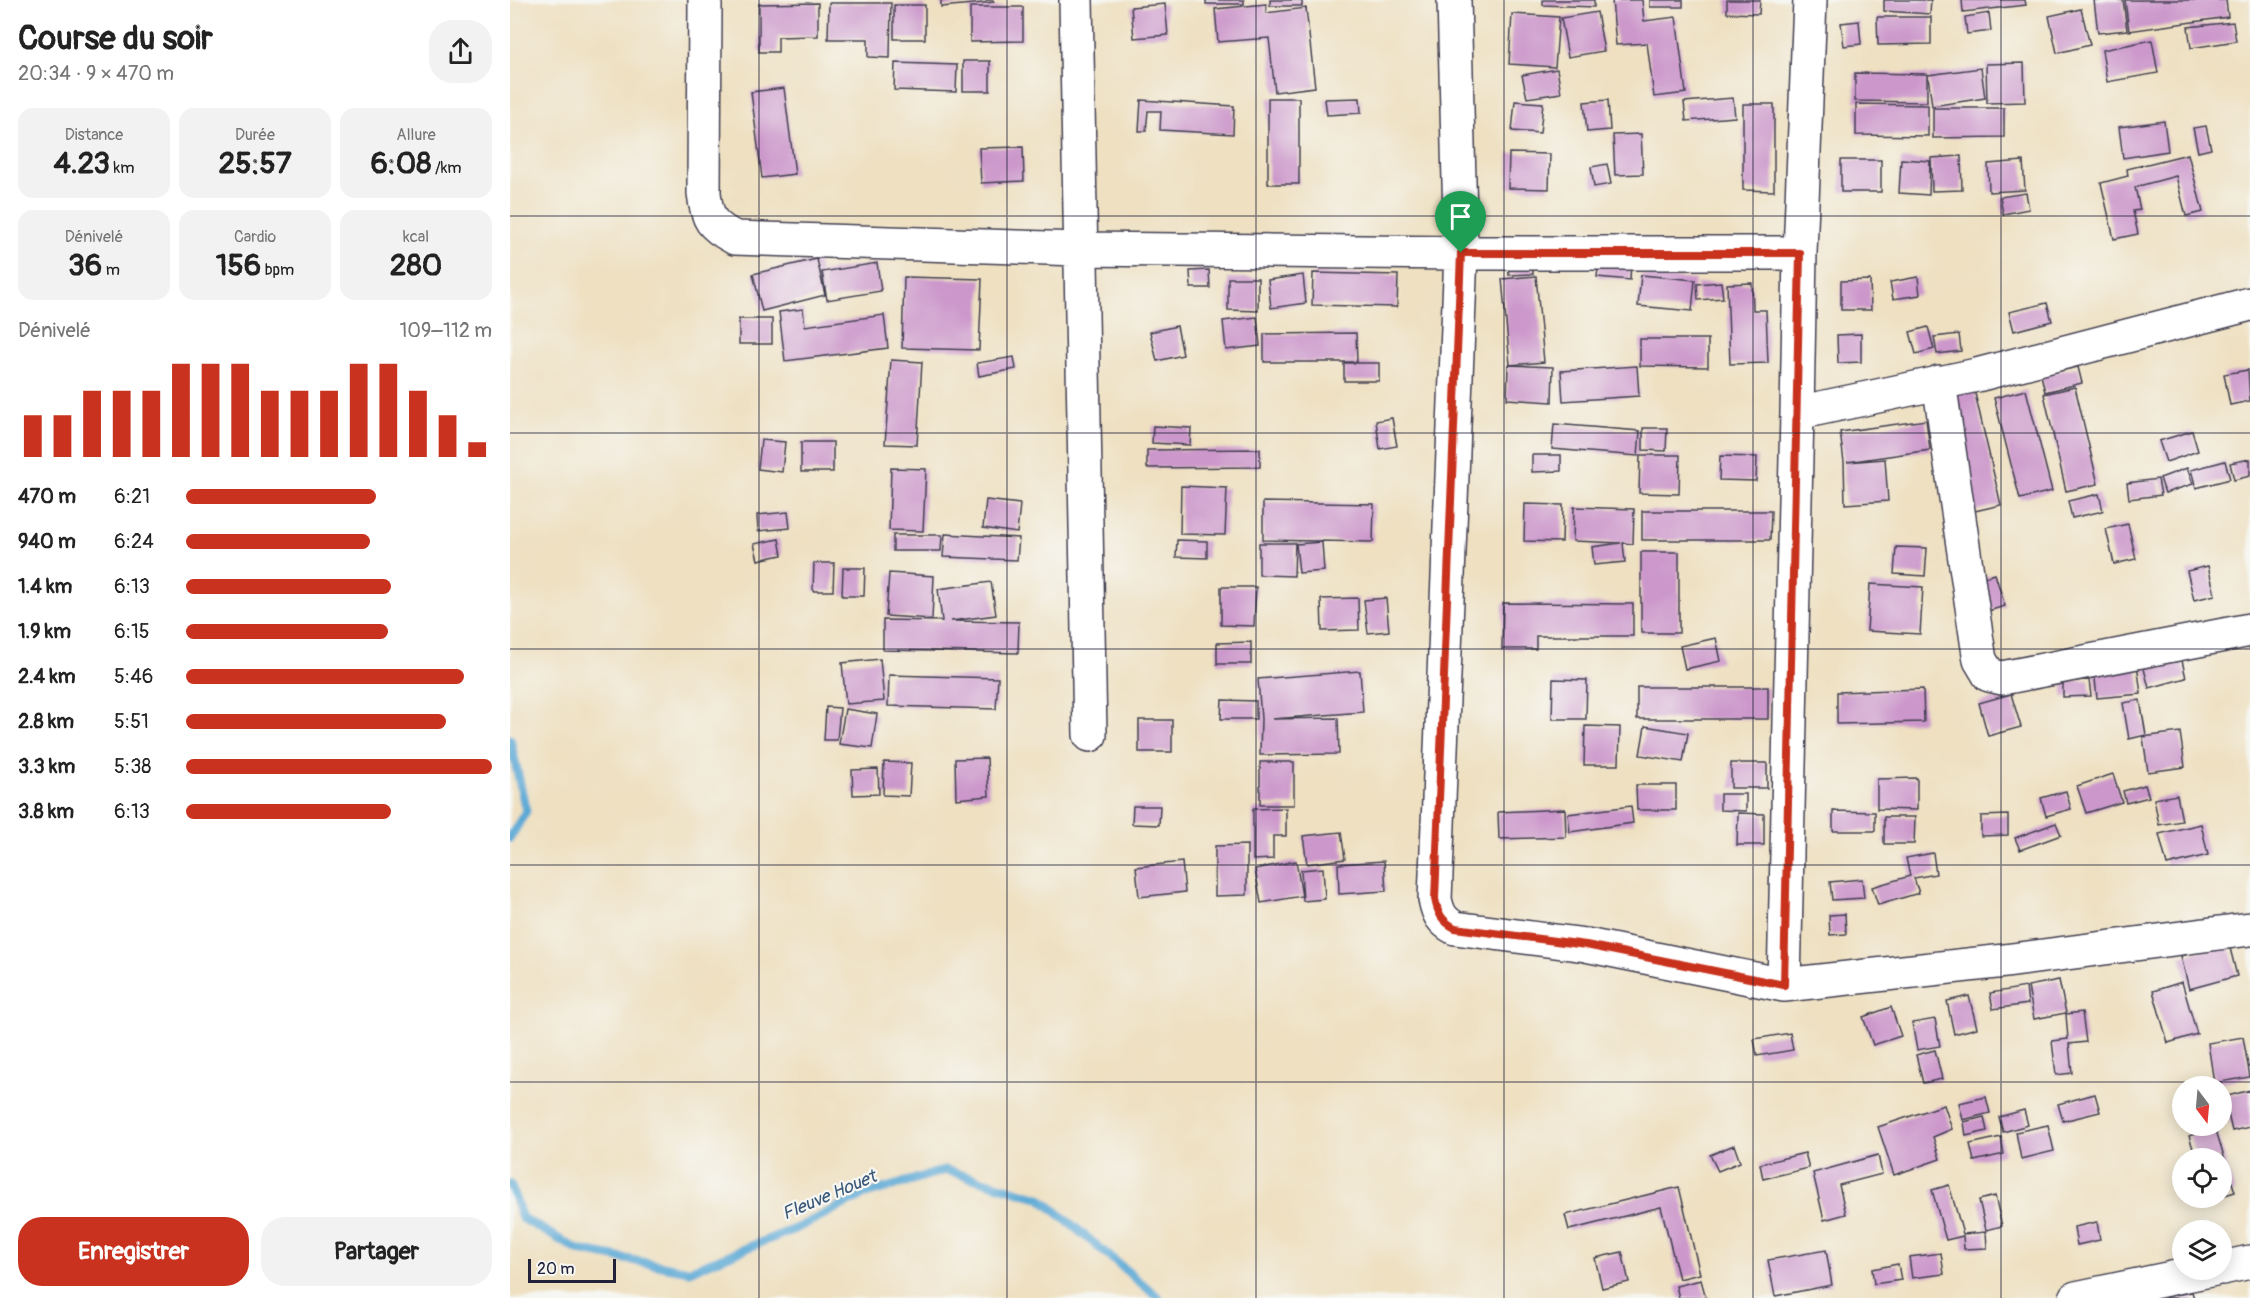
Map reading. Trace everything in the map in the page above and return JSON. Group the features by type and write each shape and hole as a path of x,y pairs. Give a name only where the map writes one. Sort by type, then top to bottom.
{"street":[{"path":"705,0 704,194 706,214 717,229 735,238 1079,249 1461,253 1800,253"},
{"path":"1076,0 1090,735"},
{"path":"1454,0 1461,253 1435,899 1438,913 1444,922 1455,928 1586,945 1784,985 2005,962 2250,929"},
{"path":"1784,985 1800,253 1810,0"},
{"path":"1797,413 1977,375 2250,303"},
{"path":"1939,382 1980,660 1989,675 2002,678 2250,630"},
{"path":"2232,1266 2250,1262"},
{"path":"2076,1298 2172,1278"}],"building":[{"path":"941,0 993,0 994,2 941,7"},
{"path":"1206,0 1244,0 1244,4 1206,4"},
{"path":"1270,0 1302,0 1302,6 1270,6"},
{"path":"1543,0 1594,0 1594,7 1543,5"},
{"path":"1612,0 1642,0 1644,21 1676,17 1686,93 1654,97 1647,43 1616,45"},
{"path":"1650,0 1683,0 1683,7 1650,7"},
{"path":"1727,0 1760,0 1759,14 1727,13"},
{"path":"1884,0 1931,0 1930,14 1884,11"},
{"path":"1962,0 2025,0 2026,5 1963,12"},
{"path":"2094,0 2123,0 2127,30 2098,33"},
{"path":"2125,0 2226,0 2228,17 2129,31"},
{"path":"818,3 818,36 778,37 778,52 759,52 759,4"},
{"path":"829,3 891,3 890,58 868,57 868,39 828,39"},
{"path":"1165,4 1168,35 1134,38 1131,7"},
{"path":"1266,4 1266,13 1306,8 1315,87 1275,92 1269,38 1218,42 1215,9"},
{"path":"894,5 925,5 925,39 894,39"},
{"path":"970,7 1023,7 1023,41 970,42"},
{"path":"2081,9 2090,45 2057,53 2049,16"},
{"path":"1597,12 1604,51 1568,57 1561,18"},
{"path":"1989,13 1991,31 1967,34 1965,17"},
{"path":"1512,14 1559,17 1555,67 1509,64"},
{"path":"1877,17 1931,17 1931,44 1878,45"},
{"path":"1859,21 1861,44 1844,46 1841,23"},
{"path":"2233,22 2236,41 2191,48 2188,27"},
{"path":"2152,40 2158,73 2107,82 2102,50"},
{"path":"963,61 990,61 990,91 963,91"},
{"path":"895,63 957,65 956,92 894,90"},
{"path":"2024,63 2025,102 1987,103 1986,64"},
{"path":"1981,68 1985,98 1932,106 1928,75"},
{"path":"1557,69 1561,93 1527,98 1522,75"},
{"path":"1855,73 1927,74 1927,102 1855,101"},
{"path":"784,88 795,174 762,178 751,92"},
{"path":"1268,98 1299,98 1299,184 1268,184"},
{"path":"1360,98 1361,113 1327,115 1325,99"},
{"path":"1733,98 1735,117 1686,121 1684,102"},
{"path":"1141,100 1234,106 1233,134 1160,130 1161,111 1148,111 1146,131 1139,131"},
{"path":"1608,100 1610,130 1587,132 1584,102"},
{"path":"1515,101 1543,103 1540,133 1512,131"},
{"path":"1743,104 1774,104 1774,191 1743,190"},
{"path":"1856,104 1928,105 1928,136 1856,135"},
{"path":"1933,108 2004,108 2004,137 1933,138"},
{"path":"2164,121 2168,151 2123,158 2119,127"},
{"path":"2206,126 2211,149 2198,152 2193,128"},
{"path":"1641,134 1643,174 1615,175 1613,135"},
{"path":"1023,147 1024,181 981,183 979,148"},
{"path":"1509,153 1550,154 1549,189 1508,188"},
{"path":"2188,154 2203,212 2186,216 2176,176 2135,187 2140,210 2133,211 2138,234 2114,239 2101,183 2128,176 2127,169"},
{"path":"1961,156 1962,190 1932,191 1931,158"},
{"path":"1901,159 1930,161 1929,195 1899,193"},
{"path":"1841,160 1881,160 1881,192 1841,192"},
{"path":"2023,161 2025,190 1989,192 1988,164"},
{"path":"1607,164 1611,184 1594,187 1591,167"},
{"path":"2026,193 2029,209 2003,214 2000,197"},
{"path":"1599,258 1631,261 1630,280 1597,277"},
{"path":"817,259 825,295 762,311 753,274"},
{"path":"1533,262 1533,274 1509,275 1508,263"},
{"path":"877,263 881,291 827,300 822,272"},
{"path":"1209,270 1210,288 1191,288 1190,271"},
{"path":"1313,273 1398,275 1397,307 1312,305"},
{"path":"1303,275 1306,303 1271,308 1268,280"},
{"path":"1641,275 1695,280 1692,311 1638,306"},
{"path":"1536,276 1544,362 1510,365 1502,279"},
{"path":"904,277 982,279 979,350 902,348"},
{"path":"1918,277 1920,295 1893,299 1890,282"},
{"path":"1228,278 1258,278 1258,311 1228,310"},
{"path":"1870,280 1871,310 1841,310 1841,281"},
{"path":"1721,282 1723,298 1698,300 1697,284"},
{"path":"1752,283 1753,310 1766,310 1768,363 1730,364 1727,284"},
{"path":"2047,303 2052,321 2014,331 2009,312"},
{"path":"803,309 805,326 884,315 888,348 785,361 779,312"},
{"path":"1257,317 1260,346 1226,350 1223,321"},
{"path":"739,319 772,319 772,344 739,344"},
{"path":"1177,326 1183,355 1157,361 1150,332"},
{"path":"1928,327 1934,349 1916,354 1910,332"},
{"path":"1356,333 1357,362 1264,362 1264,334"},
{"path":"1861,334 1861,362 1838,363 1837,335"},
{"path":"1959,334 1961,351 1937,354 1934,337"},
{"path":"1640,339 1708,339 1708,367 1640,366"},
{"path":"1014,357 1016,369 979,376 977,363"},
{"path":"891,360 922,362 917,445 885,444"},
{"path":"1344,363 1379,363 1379,381 1344,381"},
{"path":"1508,365 1553,367 1552,402 1507,399"},
{"path":"1637,366 1639,396 1563,401 1561,371"},
{"path":"2078,367 2082,383 2045,392 2041,375"},
{"path":"2248,370 2250,401 2230,405 2224,374"},
{"path":"2075,387 2098,484 2066,491 2044,394"},
{"path":"1974,389 2001,505 1966,513 1938,397"},
{"path":"2026,390 2052,491 2020,499 1994,398"},
{"path":"1392,418 1397,446 1380,449 1376,421"},
{"path":"1926,420 1930,450 1847,462 1885,459 1888,501 1845,504 1844,462 1840,432"},
{"path":"1554,424 1640,431 1638,456 1552,449"},
{"path":"1153,426 1191,428 1190,445 1152,443"},
{"path":"1643,428 1667,428 1666,451 1643,450"},
{"path":"2192,431 2198,451 2166,462 2159,441"},
{"path":"761,440 785,442 782,472 758,469"},
{"path":"801,442 833,442 833,472 801,472"},
{"path":"1260,449 1260,467 1147,468 1147,450"},
{"path":"1532,455 1561,455 1561,471 1532,472"},
{"path":"1640,455 1680,455 1679,494 1639,493"},
{"path":"1720,456 1757,457 1756,481 1719,480"},
{"path":"2250,459 2250,476 2234,480 2230,463"},
{"path":"2225,461 2230,479 2196,488 2191,470"},
{"path":"891,468 926,469 923,531 889,530"},
{"path":"2187,468 2193,484 2165,493 2160,478"},
{"path":"2158,479 2161,495 2129,499 2127,483"},
{"path":"1181,486 1227,488 1225,535 1180,534"},
{"path":"2099,494 2103,511 2072,518 2068,501"},
{"path":"986,500 1020,504 1017,533 983,528"},
{"path":"1263,502 1374,504 1373,542 1263,540"},
{"path":"1525,504 1563,505 1562,542 1524,541"},
{"path":"1574,507 1634,509 1633,544 1623,543 1625,562 1594,565 1592,547 1621,543 1573,541"},
{"path":"1642,511 1771,511 1770,540 1642,540"},
{"path":"788,512 790,528 758,531 757,515"},
{"path":"2128,524 2136,559 2114,564 2106,529"},
{"path":"945,534 1019,538 1017,560 943,557"},
{"path":"893,535 942,535 941,551 893,551"},
{"path":"779,539 782,555 758,560 754,544"},
{"path":"1177,540 1207,541 1207,558 1176,557"},
{"path":"1322,542 1324,571 1299,573 1296,544"},
{"path":"1259,543 1295,543 1294,576 1259,575"},
{"path":"1896,547 1927,548 1925,576 1894,574"},
{"path":"1641,552 1679,552 1679,633 1641,633"},
{"path":"814,563 834,563 833,591 813,591"},
{"path":"2208,566 2215,595 2194,600 2187,571"},
{"path":"843,568 865,568 864,596 842,596"},
{"path":"889,573 934,576 932,619 886,616"},
{"path":"1995,574 2005,606 1988,611 1978,579"},
{"path":"991,582 996,615 951,621 1019,622 1018,653 883,650 883,620 942,621 938,589"},
{"path":"1870,584 1923,587 1920,634 1867,631"},
{"path":"1221,587 1256,587 1254,626 1221,625"},
{"path":"1358,598 1359,630 1322,631 1321,599"},
{"path":"1386,598 1389,631 1368,633 1364,600"},
{"path":"1503,603 1633,604 1633,636 1536,636 1536,649 1502,649"},
{"path":"1716,638 1721,661 1685,669 1680,646"},
{"path":"1251,642 1251,664 1217,664 1217,643"},
{"path":"2180,652 2186,678 2149,688 2142,661"},
{"path":"880,659 884,701 846,704 842,663"},
{"path":"2137,664 2141,694 2097,698 2094,669"},
{"path":"1360,671 1363,712 1272,719 1338,718 1339,754 1260,755 1261,719 1258,679"},
{"path":"889,675 998,678 996,709 888,706"},
{"path":"1553,679 1587,680 1586,719 1552,719"},
{"path":"2089,680 2091,696 2063,697 2063,681"},
{"path":"1637,687 1768,687 1768,719 1637,719"},
{"path":"1923,689 1924,722 1837,724 1837,692"},
{"path":"2011,694 2021,727 1988,736 1979,703"},
{"path":"1222,700 1256,701 1256,719 1221,719"},
{"path":"2140,700 2146,735 2129,739 2123,703"},
{"path":"826,707 840,708 837,740 824,740"},
{"path":"845,709 877,714 872,748 839,744"},
{"path":"1139,720 1172,720 1172,752 1139,752"},
{"path":"1585,726 1620,727 1619,765 1584,765"},
{"path":"1645,726 1688,733 1683,762 1640,755"},
{"path":"2180,732 2185,767 2148,772 2143,737"},
{"path":"987,758 989,796 956,799 955,759"},
{"path":"884,762 911,763 909,796 883,795"},
{"path":"1260,762 1294,762 1294,805 1260,805"},
{"path":"1731,763 1767,763 1767,788 1731,788"},
{"path":"878,769 879,794 853,795 852,770"},
{"path":"2113,774 2122,802 2086,813 2077,786"},
{"path":"1917,778 1917,810 1877,809 1877,779"},
{"path":"1636,785 1676,785 1676,810 1637,810"},
{"path":"2145,785 2149,797 2126,803 2123,791"},
{"path":"2066,791 2071,809 2046,816 2041,798"},
{"path":"1720,794 1746,794 1746,811 1720,810"},
{"path":"2177,795 2182,821 2159,825 2154,799"},
{"path":"1133,806 1160,806 1159,825 1132,824"},
{"path":"1631,806 1633,823 1570,832 1568,814"},
{"path":"1286,808 1286,836 1273,836 1273,859 1253,860 1253,809"},
{"path":"1565,809 1566,837 1499,839 1498,812"},
{"path":"1833,811 1875,812 1875,831 1833,831"},
{"path":"1738,813 1764,814 1764,845 1737,845"},
{"path":"2008,815 2008,835 1981,836 1981,816"},
{"path":"1884,817 1915,817 1914,844 1884,844"},
{"path":"2056,823 2061,835 2020,850 2015,838"},
{"path":"2201,824 2208,855 2167,865 2159,834"},
{"path":"1341,832 1345,859 1307,864 1303,836"},
{"path":"1247,845 1247,895 1215,896 1215,846"},
{"path":"1933,853 1936,874 1914,878 1919,893 1878,905 1872,887 1910,876 1906,858"},
{"path":"1296,861 1302,896 1261,903 1255,869"},
{"path":"1384,861 1386,891 1339,894 1338,864"},
{"path":"1182,862 1185,892 1139,897 1136,867"},
{"path":"1323,868 1325,899 1303,901 1301,870"},
{"path":"1862,879 1864,898 1832,900 1830,882"},
{"path":"1845,914 1846,934 1830,935 1829,915"},
{"path":"2229,944 2237,976 2189,989 2181,956"},
{"path":"2059,980 2066,1013 2034,1019 2028,986"},
{"path":"2182,982 2197,1034 2168,1043 2153,991"},
{"path":"2026,987 2028,1004 1993,1009 1990,993"},
{"path":"1969,996 1977,1028 1954,1034 1947,1001"},
{"path":"1891,1007 1901,1036 1873,1045 1863,1017"},
{"path":"2082,1012 2086,1042 2069,1044 2072,1073 2056,1075 2052,1041 2068,1039 2066,1014"},
{"path":"1935,1019 1940,1046 1917,1050 1912,1023"},
{"path":"1790,1033 1793,1050 1757,1056 1754,1039"},
{"path":"2243,1037 2250,1077 2232,1080 2232,1076 2213,1076 2208,1043"},
{"path":"1935,1050 1942,1079 1923,1083 1916,1055"},
{"path":"2250,1090 2250,1127 2232,1131 2232,1095"},
{"path":"2095,1094 2100,1112 2063,1121 2058,1104"},
{"path":"1986,1097 1990,1113 1963,1120 1959,1103"},
{"path":"1944,1105 1952,1129 1933,1137 1940,1159 1894,1175 1878,1127"},
{"path":"2024,1110 2028,1125 2003,1132 1999,1117"},
{"path":"1984,1117 1987,1131 1966,1136 1964,1122"},
{"path":"2048,1125 2054,1151 2021,1159 2016,1132"},
{"path":"2189,1136 2218,1136 2221,1148 2193,1148"},
{"path":"2001,1137 2004,1154 1974,1161 1970,1144"},
{"path":"1734,1145 1740,1162 1718,1171 1710,1155"},
{"path":"1805,1153 1809,1168 1763,1179 1760,1164"},
{"path":"1878,1155 1882,1174 1839,1185 1846,1214 1824,1220 1813,1173"},
{"path":"1949,1185 1963,1234 1986,1232 1987,1248 1964,1249 1963,1236 1946,1240 1932,1190"},
{"path":"1679,1187 1700,1274 1679,1279 1661,1207 1569,1230 1565,1215"},
{"path":"1995,1196 2002,1226 1986,1230 1979,1200"},
{"path":"2097,1222 2100,1240 2077,1245 2074,1227"},
{"path":"1826,1250 1832,1285 1775,1296 1768,1260"},
{"path":"1622,1252 1629,1282 1602,1288 1595,1258"},
{"path":"1941,1253 1944,1274 1912,1278 1909,1257"},
{"path":"1898,1264 1901,1280 1874,1284 1872,1269"},
{"path":"1701,1280 1706,1298 1679,1298 1676,1286"},
{"path":"2192,1292 2194,1298 2164,1298 2164,1297"}],"waterway":[{"name":"Fleuve Houet","path":"510,739 526,811 510,838"},
{"name":"Fleuve Houet","path":"510,1184 522,1218 578,1250 689,1271 797,1228 863,1195 945,1170 1040,1198 1159,1298"}],"route":[{"path":"1461,253 1800,253 1784,985 1586,945 1455,928 1444,922 1438,913 1435,899 1461,253"}]}
